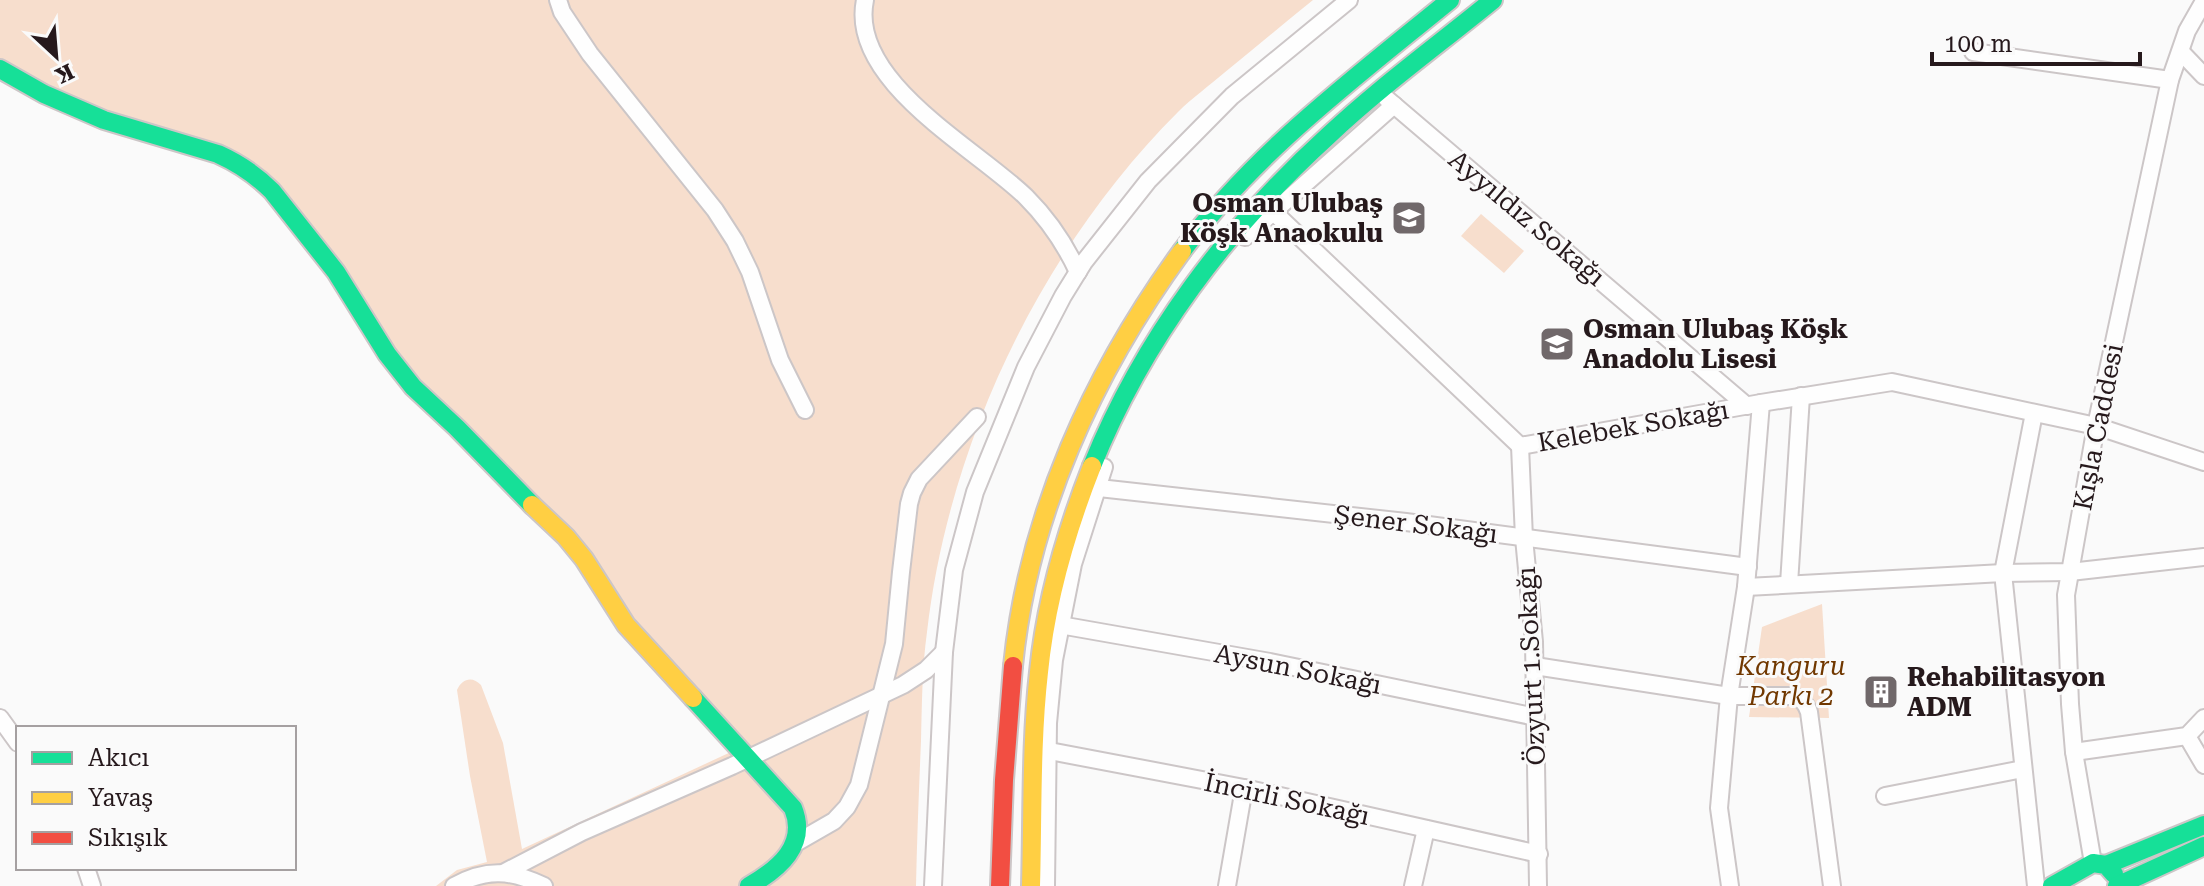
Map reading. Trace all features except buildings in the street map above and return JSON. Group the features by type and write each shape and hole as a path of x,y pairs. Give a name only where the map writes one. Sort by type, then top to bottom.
{"main road":[{"path":"1000,886 1002,803 1020,616 1046,512 1092,399 1151,295 1226,198 1281,143 1450,0"},
{"path":"1031,886 1041,749 1038,676 1046,623 1059,562 1117,411 1162,329 1202,270 1267,206 1309,153 1387,99 1493,0"},
{"path":"0,69 44,94 104,120 234,161 272,191 336,272 399,371 576,548 626,625 796,814 799,828 787,856 776,868 749,886"},
{"path":"2052,886 2204,825"},
{"path":"2090,871 2114,874 2116,886 2204,846"}],"street":[{"path":"558,0 562,12 590,54 715,210 735,241 750,272 780,360 805,410"},
{"path":"865,0 865,34 883,71 931,118 1027,197 1055,230 1078,272"},
{"path":"933,886 944,652 954,570 975,492 1026,367 1078,272 1125,207 1232,96 1349,0"},
{"name":"Kışla Caddesi","path":"2090,871 2074,752 2066,595 2096,426 2170,80 2187,31 2204,1"},
{"path":"1973,52 2170,80"},
{"path":"2181,52 2204,76"},
{"name":"Ayyıldız Sokağı","path":"1387,99 1754,404"},
{"name":"Kelebek Sokağı","path":"1267,206 1520,446 1892,382 2096,426 2202,455"},
{"path":"1789,584 1801,396"},
{"path":"1730,886 1719,808 1729,696 1748,567 1754,404"},
{"path":"2034,413 2003,573 2036,886"},
{"path":"794,844 834,821 854,796 863,773 896,632 912,493 919,479 977,417"},
{"name":"Özyurt 1.Sokağı","path":"1520,446 1535,666 1538,886"},
{"path":"1046,886 1041,749 1060,625 1090,487"},
{"name":"Şener Sokağı","path":"1090,487 1406,522 1748,567"},
{"path":"1746,587 2070,572 2204,557"},
{"name":"Aysun Sokağı","path":"1060,625 1270,662 1536,717"},
{"path":"503,873 582,832 747,759 915,678 944,652"},
{"path":"1535,666 1729,696 1794,696 1804,701 1832,886"},
{"path":"0,718 16,740"},
{"path":"2074,752 2187,736 2204,718"},
{"path":"2187,736 2204,765"},
{"name":"İncirli Sokağı","path":"1041,749 1244,788 1539,854"},
{"path":"1885,796 2023,769"},
{"path":"1227,886 1244,788"},
{"path":"1413,886 1426,829"},
{"path":"454,886 484,874 503,873 524,875 544,886"}],"green space":[{"path":"0,0 1313,0 1183,107 1129,166 1084,224 1045,286 1010,351 980,419 956,489 939,560 922,686 916,886 436,886 457,870 487,862 457,690 465,681 475,680 481,685 503,743 522,849 733,751 579,563 246,172 0,72"},
{"path":"1481,214 1524,251 1504,273 1461,236"},
{"name":"Kanguru Parkı 2","path":"1822,604 1829,718 1749,717 1762,627"}],"traffic: fast":[{"path":"1182,251 1241,181 1274,148 1450,0"},
{"path":"1092,466 1136,374 1163,330 1223,247 1256,208 1348,118 1493,0"},
{"path":"0,69 44,94 104,120 218,154 260,180 336,272 387,354 413,387 532,505"},
{"path":"693,698 793,808 797,821 797,833 788,854 771,872 749,886"},
{"path":"2106,865 2204,825"},
{"path":"2117,886 2204,846"},
{"path":"2052,886 2093,863 2106,865 2114,874"}],"traffic: slow":[{"path":"1013,666 1033,555 1070,448 1120,346 1182,251"},
{"path":"1031,886 1036,699 1042,645 1058,567 1092,466"},
{"path":"532,505 566,537 584,559 626,625 693,698"}],"traffic: jam":[{"path":"1000,886 1013,666"}],"place":[{"name":"Osman Ulubaş Köşk Anaokulu","path":"1409,218"},
{"name":"Osman Ulubaş Köşk Anadolu Lisesi","path":"1557,344"},
{"name":"Rehabilitasyon ADM","path":"1881,692"}]}
